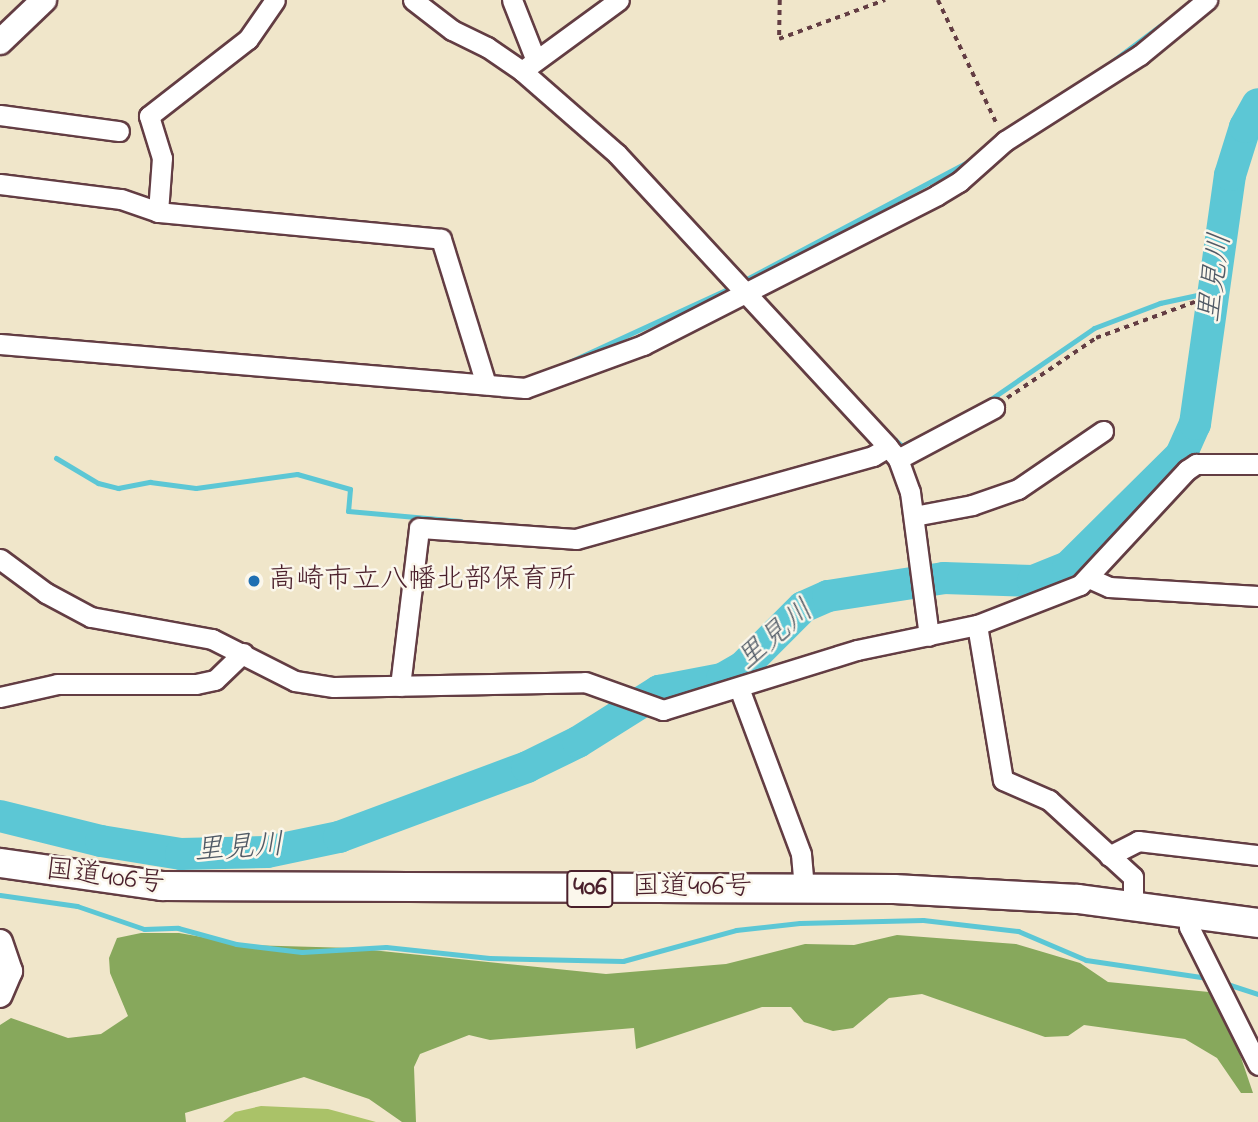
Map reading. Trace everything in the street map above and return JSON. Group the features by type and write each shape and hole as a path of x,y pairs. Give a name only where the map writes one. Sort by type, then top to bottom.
{"highway":[{"name":"国道406号","path":"0,863 161,886 804,888 1027,896 1133,905 1258,923"}],"main road":[{"path":"0,42 44,0"},
{"path":"0,942 10,971 0,995"}],"street":[{"path":"158,212 162,158 149,116 248,39 275,0"},
{"path":"413,0 452,30 528,65 617,154 747,292 893,453 914,516 920,593 929,636"},
{"path":"512,0 528,65"},
{"path":"528,65 618,0"},
{"path":"0,345 524,388 643,345 959,182 1005,141 1140,55 1208,0"},
{"path":"0,114 119,131"},
{"path":"0,184 121,199 158,212 441,239 486,384"},
{"path":"400,686 419,528 576,539 873,456 893,453 994,408"},
{"path":"914,516 1010,492 1069,458 1103,431"},
{"path":"0,559 46,593 91,617 212,639 295,681 334,687 585,682 656,709 672,709 799,666 977,625 1089,578 1187,470 1196,464 1258,464"},
{"path":"1089,578 1109,587 1258,596"},
{"path":"977,625 1003,780 1049,800 1110,856 1136,885 1133,905"},
{"path":"0,697 57,684 196,684 215,680 243,653"},
{"path":"739,688 794,834 804,888"},
{"path":"1110,856 1138,841 1258,855"},
{"path":"1189,912 1189,927 1258,1065"}],"path":[{"path":"780,0 779,39 885,0"},
{"path":"938,0 1005,141"},
{"path":"994,408 1096,338 1200,300"}],"green space":[{"path":"141,933 179,933 248,945 352,948 606,974 726,964 805,944 854,945 897,935 1016,944 1080,963 1108,982 1209,992 1233,1034 1253,1093 1241,1093 1217,1058 1185,1039 1084,1025 1068,1036 1045,1037 922,994 889,998 853,1028 833,1031 804,1022 791,1007 762,1007 636,1049 634,1028 490,1040 469,1035 420,1054 414,1067 416,1122 402,1122 369,1099 304,1077 185,1113 186,1122 0,1122 0,1025 11,1018 68,1038 101,1034 128,1016 110,973 109,958 117,938"},
{"path":"261,1106 328,1109 376,1122 223,1122 235,1112"}],"waterway":[{"path":"1110,63 1161,25"},
{"name":"里見川","path":"0,816 101,841 181,854 267,852 339,837 527,767 578,742 659,691 722,679 743,667 803,607 828,596 944,578 1033,581 1068,567 1181,455 1195,424 1230,175 1245,127 1258,104"},
{"path":"741,282 970,161"},
{"path":"569,362 732,287"},
{"path":"985,403 1094,328 1160,303 1216,291"},
{"path":"894,439 902,446 911,441"},
{"path":"56,458 98,483 118,488 150,482 196,488 297,474 350,489 348,511 461,521"},
{"path":"0,895 77,906 144,929 178,928 236,944 302,952 386,947 489,958 623,961 736,930 800,923 923,920 1018,931 1086,960 1208,978"},
{"path":"1224,983 1258,994"}],"place":[{"name":"高崎市立八幡北部保育所","path":"254,581"}]}
